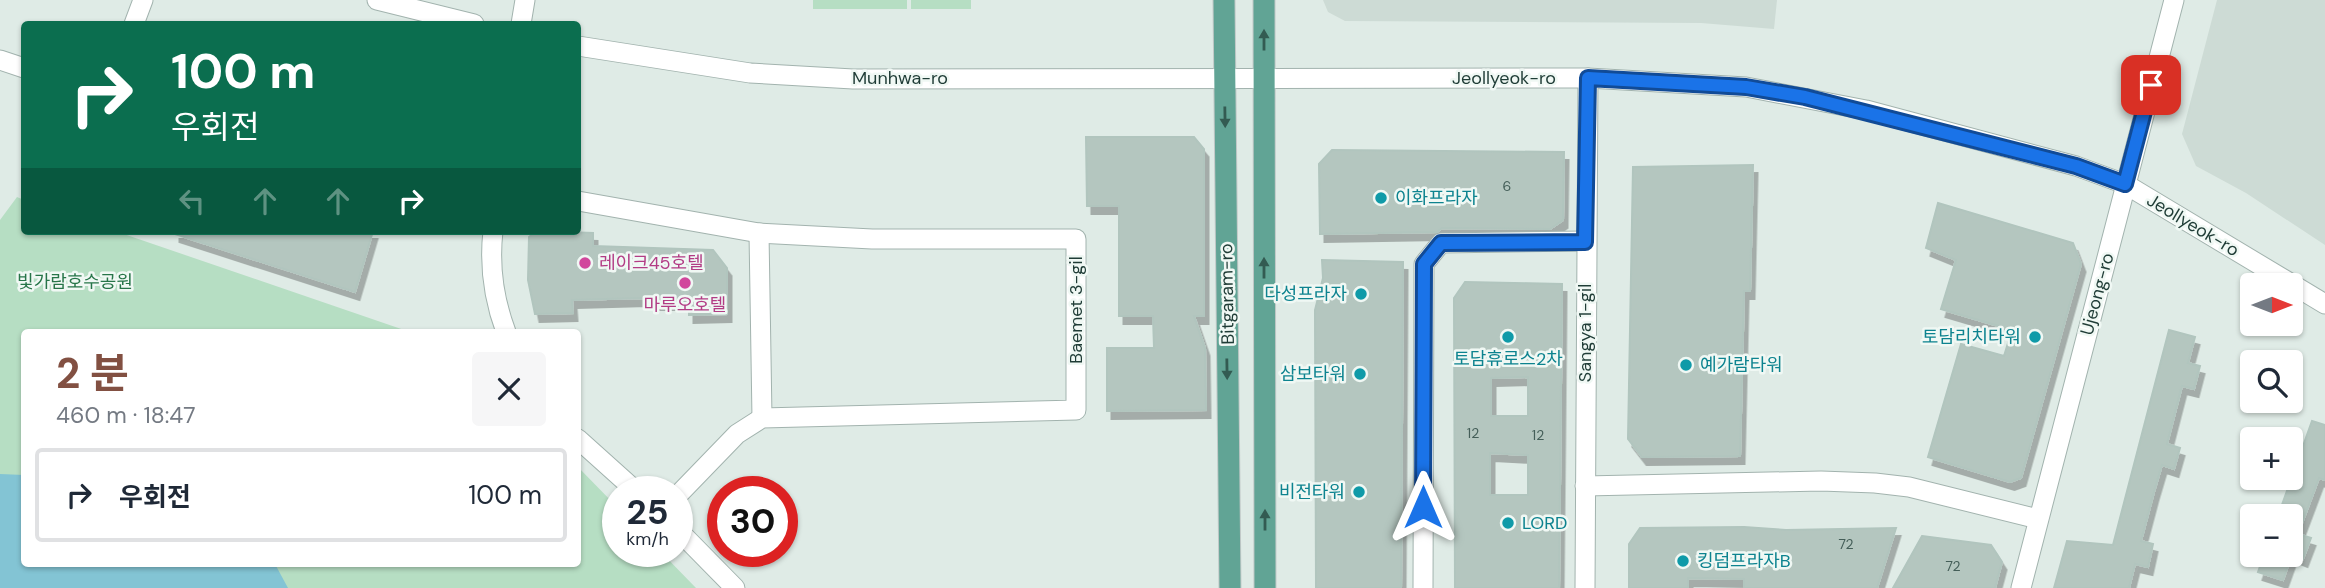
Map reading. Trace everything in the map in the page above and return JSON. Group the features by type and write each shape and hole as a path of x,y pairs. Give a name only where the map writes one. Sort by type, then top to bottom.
{"main road":[{"name":"Bitgaram-ro","path":"1224,0 1230,588"},
{"name":"Bitgaram-ro","path":"1264,0 1265,588"}],"street":[{"path":"135,21 143,0"},
{"path":"377,0 462,21"},
{"path":"522,21 525,0"},
{"name":"Ujeong-ro","path":"2021,588 2174,0"},
{"name":"Munhwa-ro","path":"581,46 737,71 807,77 1224,80"},
{"path":"0,60 21,67"},
{"name":"Jeollyeok-ro","path":"1224,80 1588,78 1746,87 1805,97 2063,162 2125,184 2325,304"},
{"name":"Sangya 1-gil","path":"1585,588 1588,78"},
{"name":"Baemet 3-gil","path":"581,202 760,233 872,239 1076,239 1076,410 762,418"},
{"path":"693,480 737,435 762,418 760,233"},
{"path":"493,235 491,253 494,283 498,310 505,329"},
{"path":"1423,588 1424,264 1441,243 1585,242"},
{"path":"581,442 619,476"},
{"path":"1585,486 1821,481 1875,484 1909,487 2038,519"},
{"path":"693,545 735,588"}],"shaded area":[{"path":"1323,0 1777,0 1774,29 1701,23 1345,21 1328,12"},
{"path":"2217,0 2325,0 2325,245 2246,193 2196,166 2182,134"}],"green space":[{"path":"813,0 907,0 907,9 813,9"},
{"path":"911,0 971,0 971,9 911,9"},
{"name":"빛가람호수공원","path":"17,197 21,199 21,235 127,235 401,329 21,329 21,567 581,567 581,470 602,492 602,567 676,567 696,588 0,588 0,220"}],"water":[{"path":"0,474 21,475 21,567 277,567 288,588 0,588"}],"building":[{"path":"1086,137 1194,137 1204,149 1204,316 1194,316 1205,348 1206,410 1107,411 1107,348 1154,348 1153,316 1119,316 1119,206 1087,206"},
{"path":"1332,150 1564,152 1563,220 1550,229 1442,228 1437,232 1320,234 1319,164"},
{"name":"예가람타워","path":"1753,165 1750,291 1744,291 1740,456 1642,457 1628,439 1633,167"},
{"name":"토담리치타워","path":"1938,203 2073,243 2081,264 2021,478 2010,482 1928,457 1961,344 2004,356 2012,330 1941,309 1956,260 1926,248"},
{"name":"레이크45호텔","path":"593,233 593,246 713,250 727,268 727,314 689,315 689,302 653,302 653,299 643,298 572,300 573,313 535,314 528,280 529,237"},
{"path":"178,235 372,235 355,292"},
{"path":"1322,260 1403,262 1401,588 1316,588 1315,310 1323,278"},
{"path":"1465,282 1562,284 1559,588 1455,588 1454,298","holes":["1528,377 1528,416 1491,416 1491,378","1490,453 1528,455 1528,495 1490,495"]},
{"path":"2169,330 2195,337 2188,363 2200,366 2194,389 2182,386 2167,444 2180,448 2174,469 2162,465 2141,541 2153,544 2148,567 2135,564 2129,588 2054,588 2067,541 2113,545"},
{"path":"2312,421 2325,425 2325,480 2319,478 2303,521 2303,504 2282,504 2287,490 2303,490 2303,446"},
{"path":"1744,527 1786,530 1896,528 1877,588 1744,588 1744,579 1688,578 1688,588 1629,588 1629,544 1640,528"},
{"path":"1922,536 1991,545 2002,562 1995,588 1893,588"},
{"path":"2303,536 2311,538 2303,559"},
{"path":"2260,567 2288,567 2283,580 2258,572"}],"place":[{"name":"이화프라자","path":"1381,198"},
{"name":"레이크45호텔","path":"585,263"},
{"name":"마루오호텔","path":"685,283"},
{"name":"다성프라자","path":"1361,294"},
{"name":"토담휴로스2차","path":"1508,337"},
{"name":"토담리치타워","path":"2035,337"},
{"name":"예가람타워","path":"1686,365"},
{"name":"삼보타워","path":"1360,374"},
{"name":"비전타워","path":"1359,492"},
{"name":"LORD","path":"1508,523"},
{"name":"킹덤프라자B","path":"1683,561"}],"route":[{"path":"1423,507 1424,264 1441,243 1585,242 1588,78 1689,82 1746,87 1805,97 1866,110 2076,166 2125,184 2151,85"}]}
